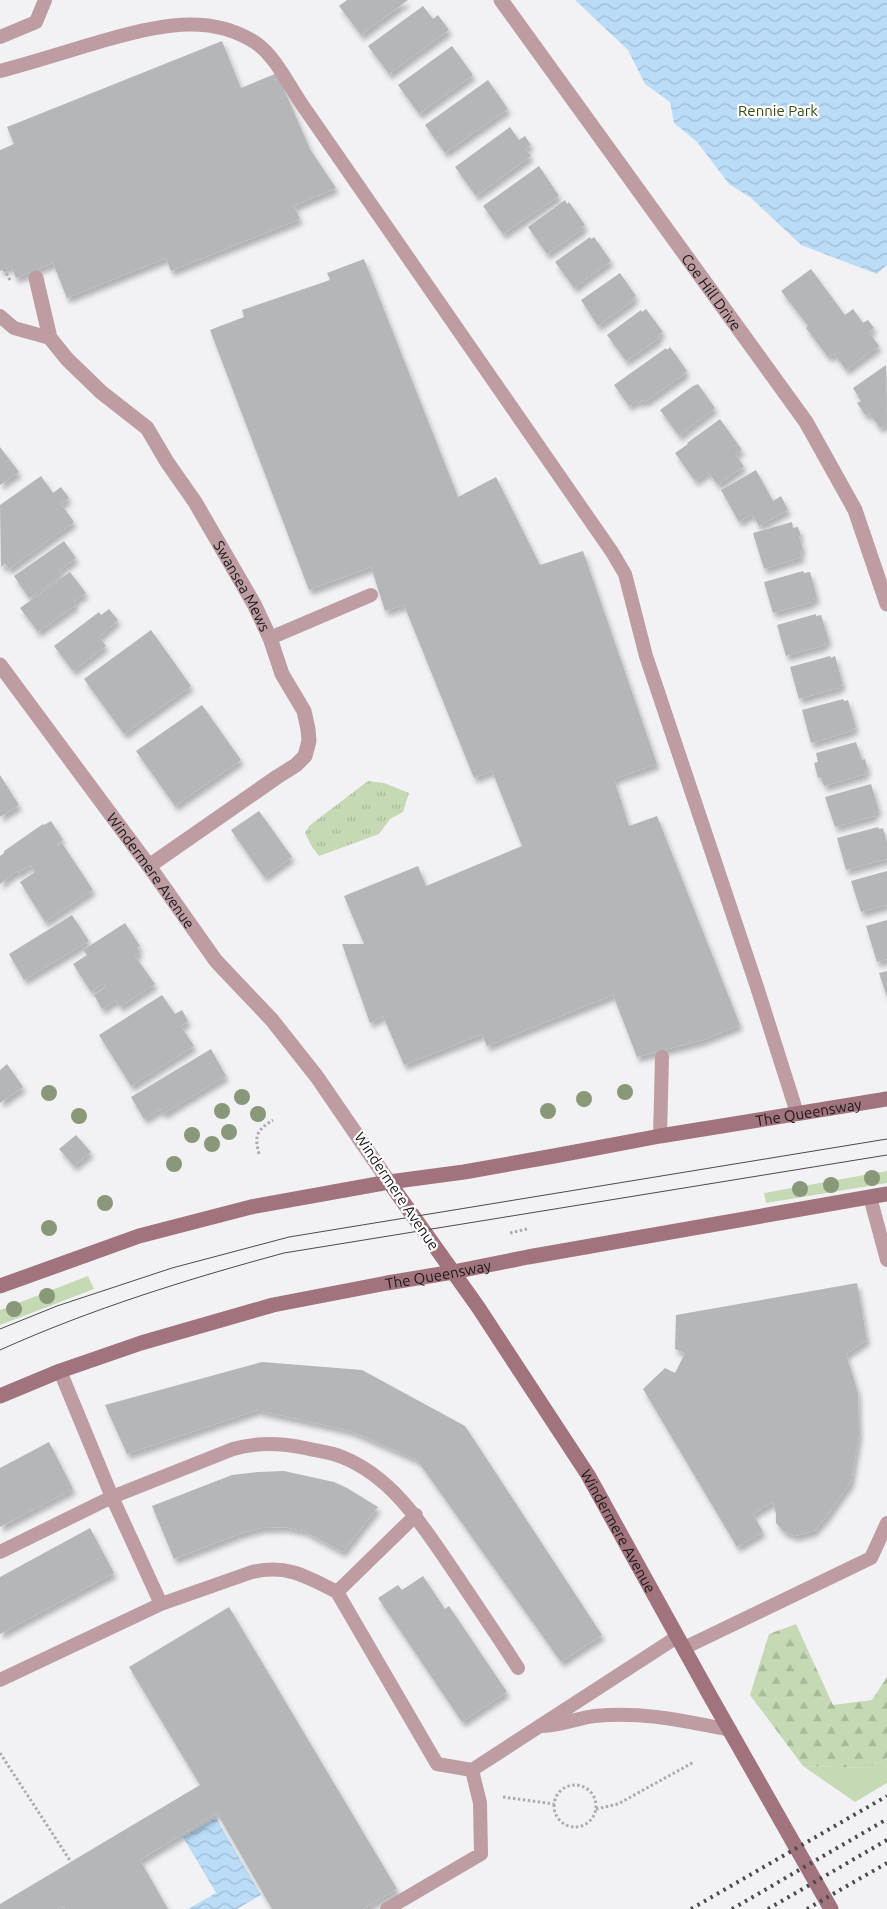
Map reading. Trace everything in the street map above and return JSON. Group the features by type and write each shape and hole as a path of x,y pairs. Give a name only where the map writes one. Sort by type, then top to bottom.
{"main road":[{"name":"The Queensway","path":"0,1286 140,1236 251,1208 389,1182 464,1172 660,1136 887,1099"},
{"name":"Windermere Avenue","path":"389,1182 453,1272 588,1475 831,1909"},
{"name":"The Queensway","path":"0,1396 60,1371 141,1343 273,1306 387,1282 453,1272 887,1194"}],"street":[{"name":"Coe Hill Drive","path":"501,0 806,422 855,510 887,604"},
{"name":"Swansea Mews","path":"36,278 50,338 67,359 101,392 147,428 167,462 195,502 254,604 270,638 282,674 304,711 308,729 309,741 305,756 296,765 277,776 149,866"},
{"name":"Windermere Avenue","path":"0,665 149,866 216,961 272,1020 317,1077 356,1130 362,1143 389,1182"}],"lane":[{"path":"0,36 36,22 45,0"},
{"path":"0,70 150,27 182,24 211,25 233,30 256,43 271,56 299,100 612,552 621,568 631,596 646,656 758,987 797,1114"},
{"path":"0,316 14,328 50,338"},
{"path":"270,638 371,596"},
{"path":"660,1136 662,1058"},
{"path":"870,1197 887,1260"},
{"path":"60,1371 112,1497 161,1604"},
{"path":"0,1552 112,1497 249,1445 291,1446 342,1457 360,1466 383,1484 416,1515 518,1668"},
{"path":"337,1592 416,1515"},
{"path":"0,1680 161,1604 267,1568 295,1571 337,1592 437,1764 472,1770 542,1726 567,1707 681,1642 871,1558 887,1523"},
{"path":"542,1726 556,1726 594,1716 657,1715 730,1730"},
{"path":"388,1909 481,1854 480,1803 472,1770"}],"path":[{"path":"4,269 12,284"},
{"path":"259,1154 256,1143 257,1134 262,1126 273,1120"},
{"path":"510,1233 527,1229"},
{"path":"0,1753 71,1862"},
{"path":"596,1809 618,1804 694,1762"},
{"path":"472,1770 503,1797 554,1804"},
{"path":"577,1784 592,1792 596,1800 596,1809 588,1823 572,1827 563,1823 556,1814 554,1804 558,1793 566,1786 577,1784"}],"green space":[{"path":"368,781 384,783 409,793 403,812 390,819 379,834 319,856 305,833 309,826"},
{"path":"887,1171 887,1183 766,1203 764,1193"},
{"path":"88,1276 94,1289 0,1325 0,1310"},
{"path":"796,1624 833,1705 872,1700 887,1677 887,1758 868,1768 803,1766 750,1695 769,1634"},
{"path":"887,1758 887,1783 855,1802 803,1766 868,1768"}],"water":[{"name":"Rennie Park","path":"575,0 887,0 887,265 877,274 801,245 751,198 729,184 697,142 674,123 670,102 645,84 628,50"},
{"path":"216,1818 261,1895 237,1909 188,1909 216,1893 183,1837"}],"building":[{"path":"347,0 408,0 361,35 339,6"},
{"path":"423,6 433,19 438,15 449,30 389,74 368,46"},
{"path":"222,41 241,88 277,73 310,149 336,188 294,206 300,219 171,271 166,258 67,298 53,263 16,278 11,266 0,271 0,150 14,144 7,127"},
{"path":"452,46 473,75 419,114 398,85"},
{"path":"488,80 508,109 445,153 425,125"},
{"path":"510,127 519,140 525,136 531,145 525,149 531,156 476,196 455,167"},
{"path":"539,166 559,196 503,234 483,206"},
{"path":"565,200 567,204 569,202 585,225 582,227 583,229 547,254 528,227"},
{"path":"590,237 591,239 594,237 611,261 574,288 555,262"},
{"path":"364,259 458,497 496,477 540,565 583,551 657,764 614,779 629,826 657,816 740,1025 703,1040 637,1057 613,995 487,1046 482,1034 404,1065 383,1016 370,1023 342,944 364,944 344,896 418,866 426,886 522,846 492,771 474,778 404,605 385,611 371,567 309,590 210,330 244,317 242,310 330,280 327,273"},
{"path":"811,269 845,315 853,309 863,323 868,320 874,328 869,332 879,346 846,370 834,354 828,357 806,328 808,326 781,291"},
{"path":"620,273 636,296 633,298 634,300 598,326 581,300"},
{"path":"646,309 663,332 658,335 660,338 626,361 607,335 641,310 642,312"},
{"path":"670,347 687,371 685,374 645,402 643,400 639,403 637,400 629,406 614,385"},
{"path":"886,365 887,424 880,428 869,413 866,416 857,403 861,401 853,388"},
{"path":"698,384 715,408 679,436 660,410"},
{"path":"720,419 742,450 735,454 744,466 718,485 708,472 695,481 675,453"},
{"path":"0,447 19,472 0,485"},
{"path":"756,470 773,501 781,496 788,510 759,526 752,514 739,522 721,490"},
{"path":"41,476 53,493 61,487 69,498 61,504 74,522 9,569 5,564 1,567 0,505"},
{"path":"792,522 793,528 798,527 801,536 799,536 803,550 800,551 802,557 764,569 753,533"},
{"path":"64,541 76,558 59,571 62,575 29,598 14,576"},
{"path":"803,571 804,573 810,572 817,598 812,600 812,602 773,613 764,582"},
{"path":"70,572 86,593 74,601 76,605 38,632 20,608"},
{"path":"109,609 118,620 99,637 106,646 73,671 54,646 99,612 101,615"},
{"path":"816,614 816,616 821,615 829,641 824,643 825,645 786,656 777,625"},
{"path":"151,630 191,686 124,734 84,679"},
{"path":"830,656 831,658 835,656 843,685 839,686 839,688 799,699 790,667"},
{"path":"843,699 844,701 848,700 856,728 851,729 852,731 811,743 802,710"},
{"path":"202,705 241,760 175,806 136,751"},
{"path":"856,742 862,760 865,759 868,770 865,771 866,774 824,786 821,777 818,778 814,763 818,762 816,753"},
{"path":"0,775 19,805 0,817"},
{"path":"871,784 879,811 874,812 875,816 835,827 825,797"},
{"path":"259,811 292,857 264,877 231,830"},
{"path":"51,821 63,840 57,844 58,846 62,843 93,890 45,922 20,882 35,872 30,865 18,873 17,871 0,884 0,856 4,851 43,824"},
{"path":"878,827 879,829 883,828 887,842 887,859 846,870 837,838"},
{"path":"887,871 887,905 861,912 851,881"},
{"path":"72,915 89,941 24,980 9,954"},
{"path":"887,920 887,959 877,962 866,926"},
{"path":"125,923 140,946 137,948 140,952 135,956 155,984 120,1007 116,1000 102,1009 94,995 106,987 104,983 91,992 73,964 87,955 83,950"},
{"path":"887,971 887,997 879,973"},
{"path":"162,995 175,1014 182,1010 188,1021 181,1026 194,1046 131,1086 99,1035"},
{"path":"211,1049 226,1076 163,1114 161,1109 144,1119 131,1097"},
{"path":"7,1064 23,1087 0,1103 0,1070"},
{"path":"76,1135 91,1152 74,1166 59,1149"},
{"path":"857,1283 867,1340 846,1354 858,1393 859,1435 851,1482 814,1531 795,1536 783,1531 776,1523 773,1502 753,1514 763,1532 737,1547 643,1389 665,1368 675,1373 685,1353 675,1349 676,1315"},
{"path":"262,1362 362,1370 465,1426 602,1635 561,1662 417,1460 351,1431 257,1410 127,1454 105,1405"},
{"path":"49,1442 73,1489 0,1527 0,1468"},
{"path":"284,1471 334,1482 378,1507 343,1552 304,1531 284,1527 261,1528 242,1533 174,1559 152,1506 232,1475"},
{"path":"90,1528 114,1573 0,1634 0,1577"},
{"path":"423,1576 445,1609 449,1606 507,1692 462,1722 378,1598 398,1585 402,1590"},
{"path":"229,1607 397,1889 363,1909 272,1909 217,1813 140,1860 168,1909 65,1909 63,1906 57,1909 0,1909 0,1904 200,1785 129,1667"}],"tram line":[{"path":"0,1329 57,1306 172,1268 289,1237 887,1139"},
{"path":"0,1350 69,1321 140,1296 284,1253 887,1155"}],"railway":[{"path":"691,1909 887,1796"},
{"path":"732,1909 887,1819"},
{"path":"768,1909 887,1840"},
{"path":"807,1909 887,1863"}]}
